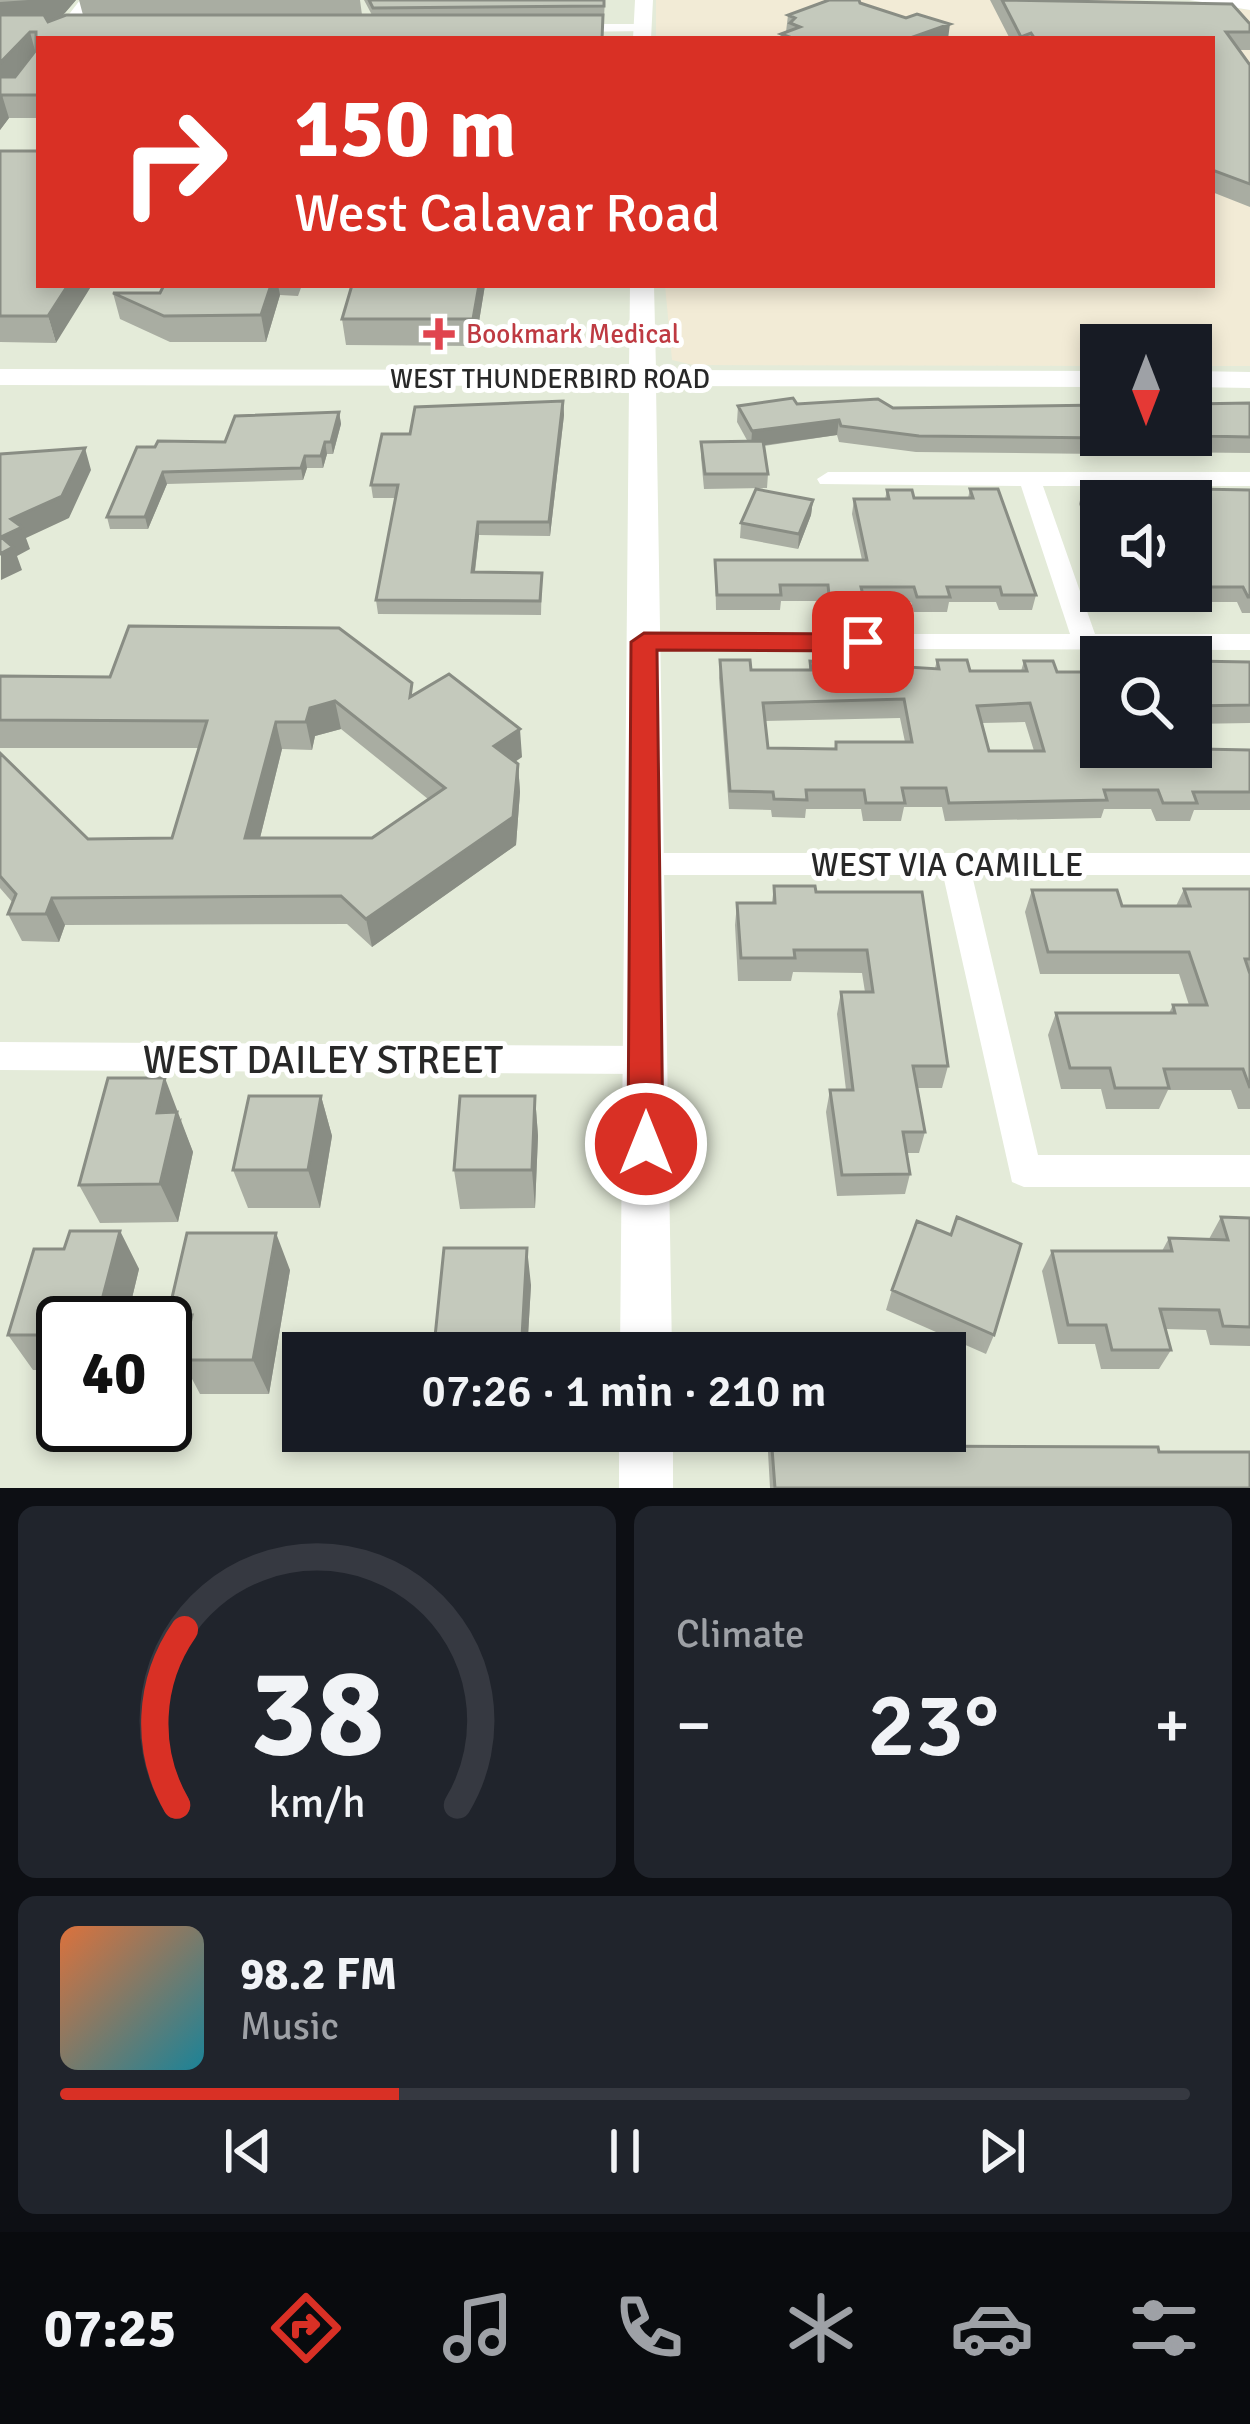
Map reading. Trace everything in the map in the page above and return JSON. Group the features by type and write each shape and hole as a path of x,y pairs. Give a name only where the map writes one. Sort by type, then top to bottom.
{"street":[{"path":"61,34 87,0"},
{"path":"554,28 642,34 644,0"},
{"path":"1198,0 1250,5"},
{"path":"43,28 61,34 89,28"},
{"path":"642,288 646,1332"},
{"name":"WEST THUNDERBIRD ROAD","path":"0,377 1080,380"},
{"path":"1212,380 1250,380"},
{"path":"828,479 1250,479"},
{"path":"1030,479 1084,636"},
{"path":"644,642 1080,643"},
{"path":"1212,642 1250,642"},
{"name":"WEST VIA CAMILLE","path":"644,864 1250,864"},
{"path":"955,864 1024,1171 1250,1171"},
{"name":"WEST DAILEY STREET","path":"0,1056 646,1060"},
{"path":"646,1452 646,1488"}],"shaded area":[{"path":"656,0 1127,0 1250,10 1250,366 1212,366 1212,324 1080,324 1080,366 693,365 672,360 665,288 1215,288 1215,36 656,36"}],"building":[{"path":"369,0 604,0 604,6 373,8"},
{"path":"829,0 859,0 906,18 917,14 950,24 916,36 787,36 781,34 800,27 790,23 795,18 788,15"},
{"path":"1002,0 1232,4 1250,24 1250,32 1226,32 1250,65 1250,184 1215,171 1215,36 1020,36"},
{"path":"0,15 44,15 48,22 66,15 603,15 602,36 36,36 30,32 0,63"},
{"path":"36,50 36,95 0,98 0,77 15,77"},
{"path":"0,151 36,151 36,288 66,288 48,316 0,316"},
{"path":"162,288 270,288 261,315 164,316 113,293 160,293"},
{"path":"351,288 478,288 473,319 342,319"},
{"path":"793,398 797,404 878,399 893,408 1080,405 1080,438 919,436 841,426 839,420 752,431 738,406"},
{"path":"563,401 549,522 478,522 472,572 542,573 540,601 376,600 398,485 371,485 382,434 410,434 415,407"},
{"path":"1250,403 1250,437 1212,436 1212,404"},
{"path":"339,412 331,442 325,442 321,456 305,456 301,468 163,472 145,517 107,517 137,447 155,447 158,441 225,442 235,416"},
{"path":"763,441 768,474 705,474 701,442"},
{"path":"85,448 62,496 11,519 22,527 1,537 13,547 0,554 0,454"},
{"path":"756,489 813,500 799,534 741,523"},
{"path":"970,489 998,489 1036,595 1002,595 1000,587 947,587 950,597 917,597 914,587 861,587 863,595 829,595 828,585 780,585 781,595 717,595 715,560 867,560 854,499 889,499 887,490 912,490 914,498 973,498"},
{"path":"1212,489 1250,490 1250,597 1243,587 1212,587"},
{"path":"129,626 339,628 412,683 410,697 449,674 520,729 494,746 518,764 513,817 366,919 341,896 52,898 46,914 8,914 16,894 0,876 0,753 88,839 172,838 207,721 0,720 0,676 110,677","holes":["335,701 445,788 372,838 245,838 276,722 306,722 310,708"]},
{"path":"720,660 750,660 751,670 811,670 810,661 939,669 937,660 967,660 970,671 1027,671 1024,661 1053,661 1057,672 1080,672 1080,768 1212,768 1212,749 1250,750 1250,792 1193,792 1197,803 1163,803 1158,790 1104,790 1107,800 949,803 946,788 902,788 905,803 866,803 864,790 806,790 807,800 774,799 773,792 730,791","holes":["904,699 912,742 836,742 836,749 768,748 763,703","1030,703 1044,751 989,751 977,706"]},
{"path":"1212,661 1250,662 1250,705 1212,706"},
{"path":"774,886 815,886 816,892 922,892 948,1066 913,1066 925,1132 903,1132 910,1174 842,1175 830,1090 853,1090 841,992 873,992 867,950 794,950 795,958 741,958 737,903 775,903"},
{"path":"1184,889 1250,889 1250,959 1245,959 1250,974 1250,1088 1243,1069 1164,1069 1169,1088 1115,1088 1110,1068 1070,1068 1056,1013 1175,1013 1173,1005 1207,1005 1189,952 1048,952 1032,890 1117,890 1122,906 1190,906"},
{"path":"108,1078 165,1078 157,1113 177,1112 160,1184 79,1185"},
{"path":"249,1096 321,1096 308,1170 233,1170"},
{"path":"460,1096 535,1096 532,1170 454,1170"},
{"path":"957,1217 1021,1244 994,1335 892,1290 917,1221 951,1235"},
{"path":"1221,1217 1250,1218 1250,1327 1223,1326 1219,1310 1160,1309 1171,1350 1112,1350 1106,1325 1068,1325 1052,1251 1172,1251 1169,1238 1228,1240"},
{"path":"70,1231 120,1231 103,1296 36,1296 36,1335 8,1335 34,1249 64,1249"},
{"path":"187,1233 276,1233 253,1360 192,1360 192,1296 172,1296"},
{"path":"444,1248 527,1248 522,1332 436,1332"},
{"path":"966,1446 1250,1452 1250,1488 775,1488 772,1452 966,1452"}],"place":[{"name":"Bookmark Medical","path":"439,334"}],"route":[{"path":"646,1144 644,642 863,642"}]}
